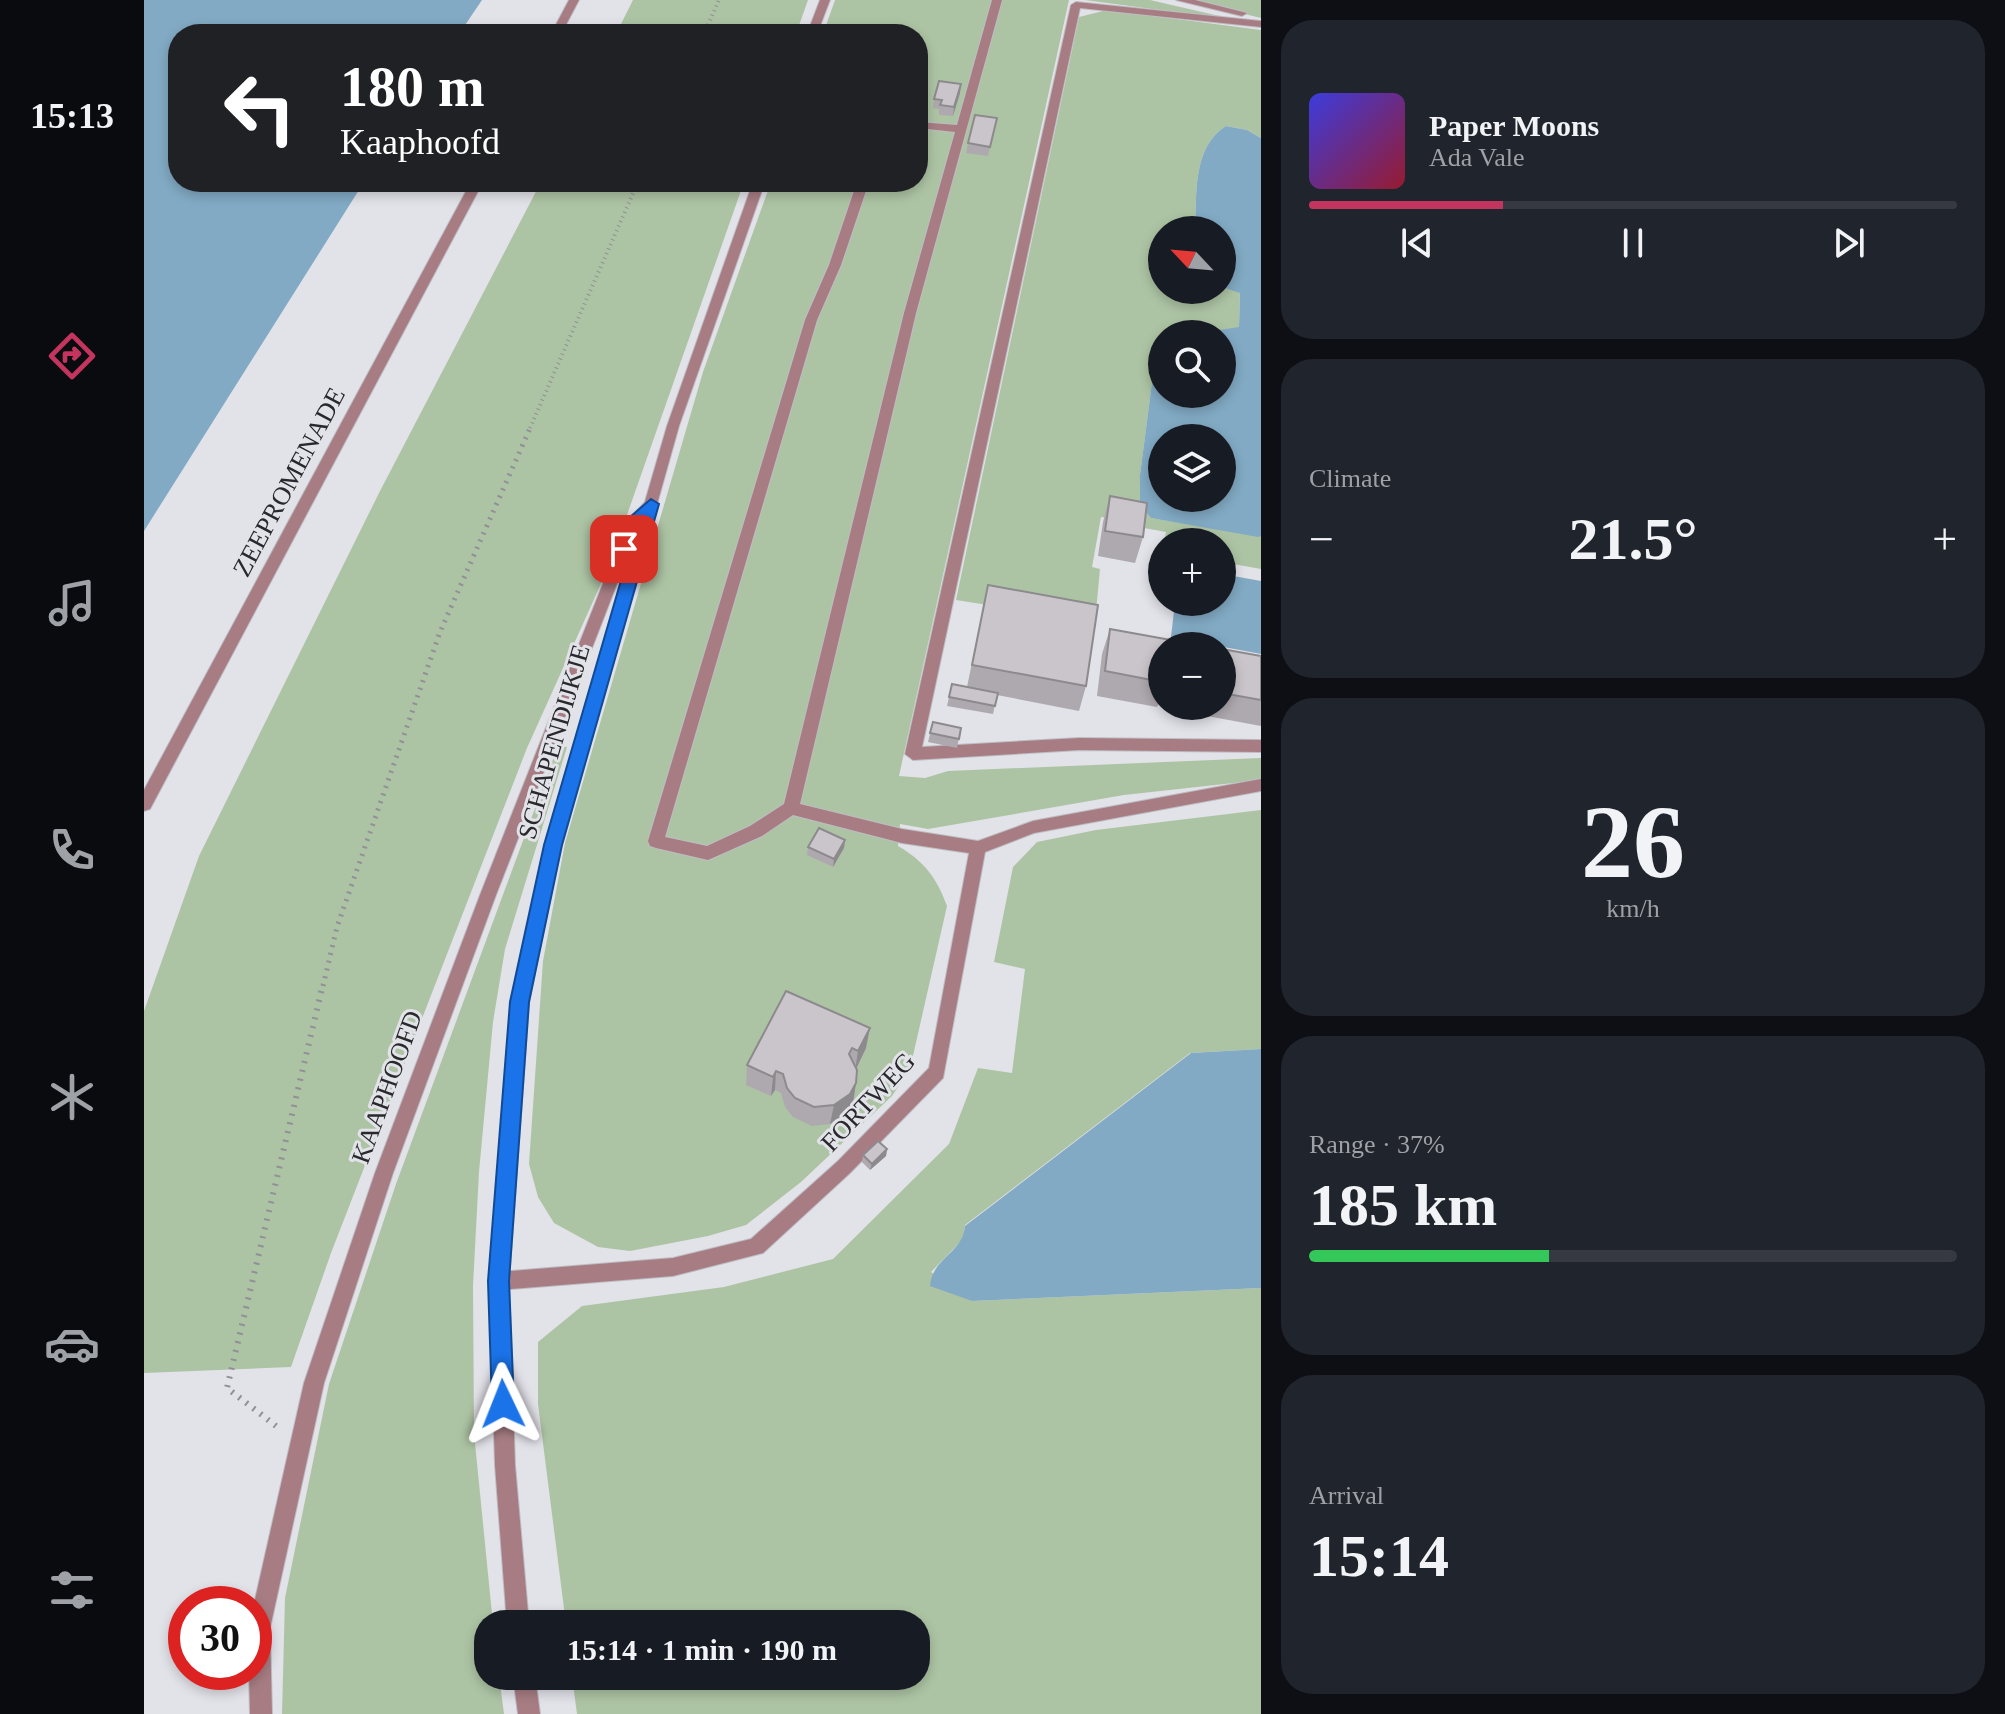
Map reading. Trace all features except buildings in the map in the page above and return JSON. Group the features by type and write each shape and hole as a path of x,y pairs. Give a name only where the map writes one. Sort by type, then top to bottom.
{"street":[{"path":"561,24 574,0"},
{"path":"816,24 825,0"},
{"path":"860,192 835,265 811,320 656,841 708,853 756,831 791,808 910,313 997,0"},
{"path":"1181,0 1261,22"},
{"path":"1261,22 1076,5 913,754 1079,744 1261,746"},
{"path":"928,126 961,129"},
{"name":"ZEEPROMENADE","path":"144,805 472,192"},
{"name":"SCHAPENDIJKJE","path":"517,1610 505,1465 499,1281 520,1002 553,845 681,399 755,192"},
{"name":"KAAPHOOFD","path":"261,1714 259,1628 314,1383 384,1173 635,520 651,504"},
{"path":"791,808 902,836 978,848 1033,827 1261,785"},
{"name":"FORTWEG","path":"499,1281 673,1267 756,1247 937,1072 978,848"},
{"path":"526,1690 529,1714"}],"path":[{"path":"708,24 719,0"},
{"path":"299,1443 227,1388 337,927 440,632 634,192"}],"green space":[{"path":"633,0 808,0 800,24 621,24"},
{"path":"835,0 1069,0 899,776 925,778 948,771 1261,758 1261,780 1124,795 928,829 900,824 898,846 928,871 947,906 910,1069 892,1096 801,1182 746,1225 708,1236 630,1251 598,1247 554,1223 538,1197 529,1164 543,961 565,843 703,372 767,192 928,192 928,24 827,24"},
{"path":"1085,0 1150,0 1241,21"},
{"path":"1187,0 1261,0 1261,18"},
{"path":"1107,10 1261,30 1261,138 1247,130 1226,126 1207,146 1202,159 1198,173 1196,216 1148,216 1148,304 1236,304 1236,291 1240,292 1239,328 1236,328 1236,320 1148,320 1149,408 1140,475 1140,506 1151,518 1212,528 1148,529 1143,525 1101,517 1092,567 1100,569 1095,622 956,600 1079,17"},
{"path":"536,192 740,192 609,566 527,748 331,1253 291,1367 144,1373 144,1011 199,856 379,493"},
{"path":"1236,532 1261,536 1261,569 1236,565"},
{"path":"558,746 567,747 505,949 493,1022 479,1172 473,1286 474,1433 492,1610 474,1610 474,1690 501,1690 504,1714 282,1714 285,1598 329,1384 396,1184"},
{"path":"1261,810 1261,1049 1190,1053 965,1225 964,1238 931,1272 972,1301 1261,1288 1261,1714 577,1714 574,1690 930,1690 930,1610 564,1610 538,1404 538,1342 582,1306 724,1287 833,1259 949,1144 978,1068 1012,1073 1025,969 994,962 1013,867 1037,842 1096,830"}],"water":[{"path":"144,0 482,0 466,24 168,24 168,192 358,192 144,531"},
{"path":"1226,126 1247,130 1261,138 1261,536 1258,537 1236,533 1236,528 1207,528 1151,518 1140,506 1140,475 1149,408 1236,408 1236,327 1239,327 1240,293 1236,292 1236,216 1196,216 1198,173 1207,146"},
{"path":"1236,577 1261,581 1261,654 1236,649 1236,632 1172,632 1173,616 1236,616"},
{"path":"1261,1049 1261,1288 972,1301 930,1286 936,1269 959,1243 965,1226 1191,1053"}],"route":[{"path":"503,1404 499,1281 520,1002 553,845 651,504 635,520 624,549"}]}
